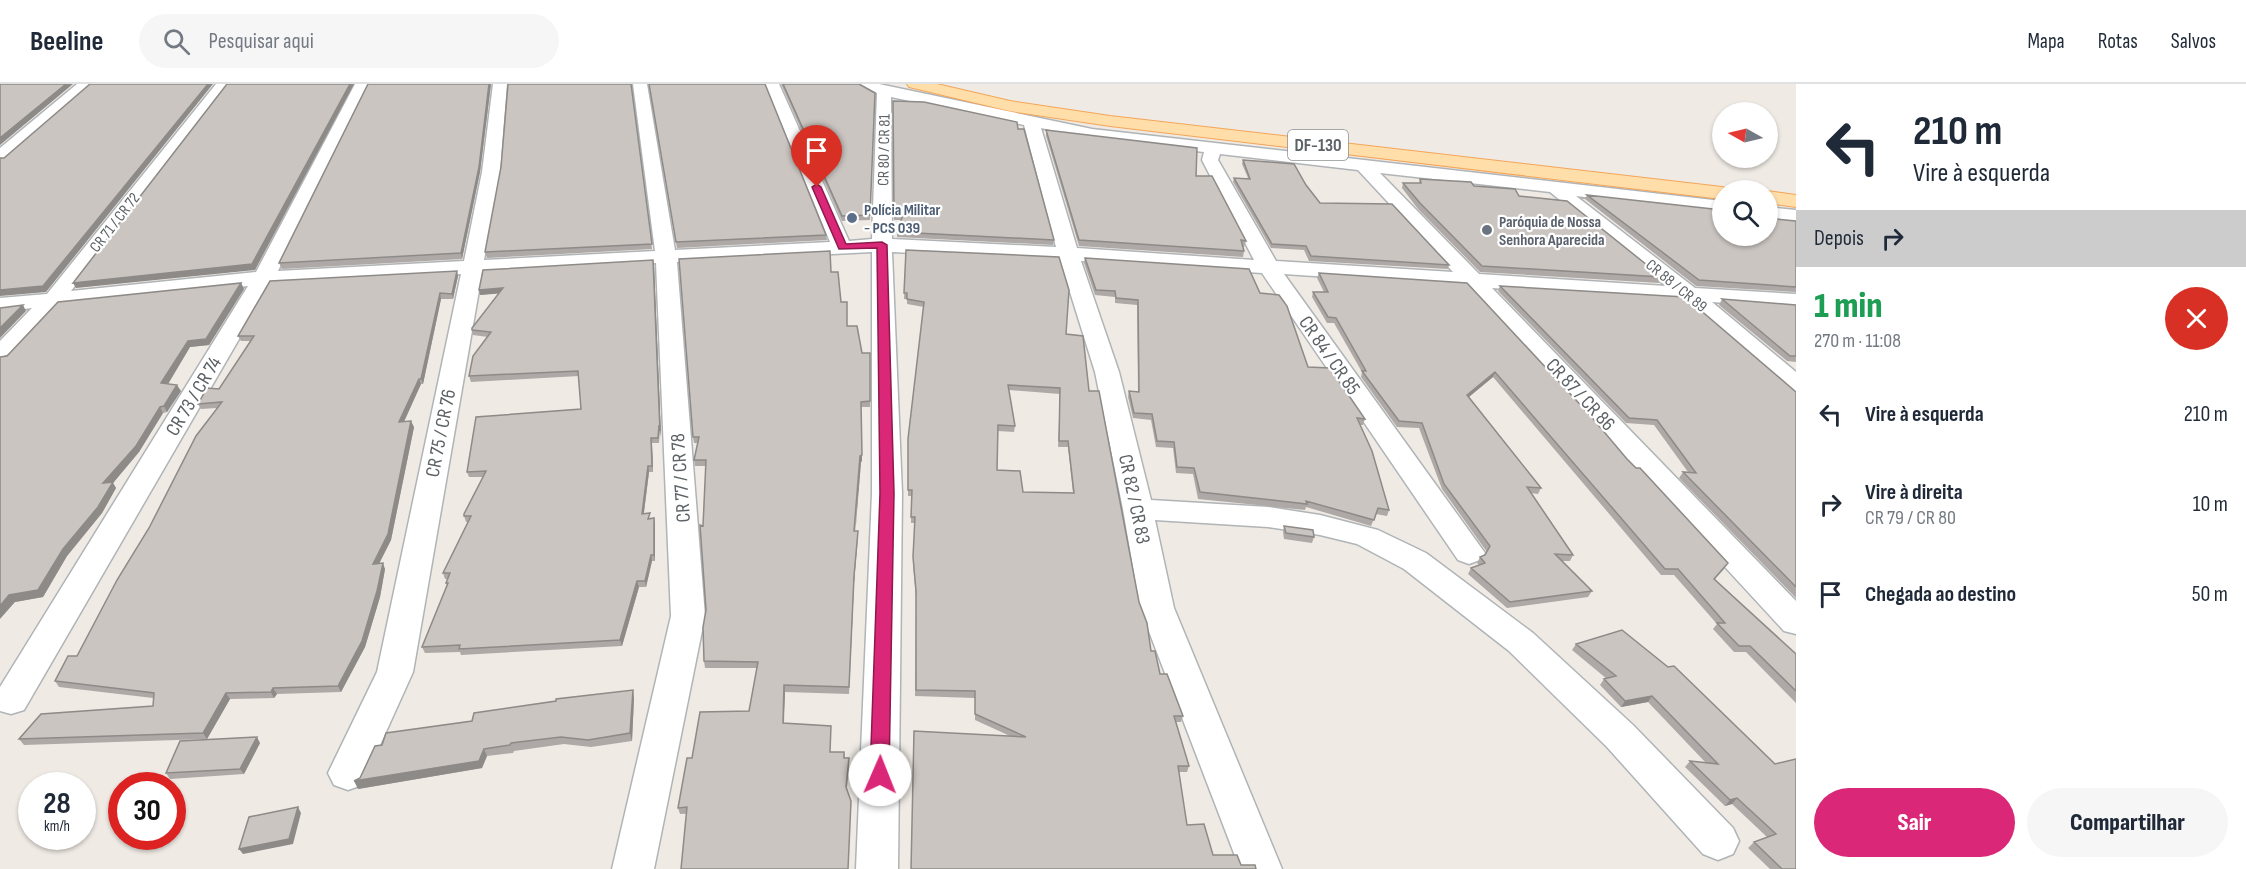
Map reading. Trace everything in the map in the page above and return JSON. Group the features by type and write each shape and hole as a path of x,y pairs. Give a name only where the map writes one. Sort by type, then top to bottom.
{"main road":[{"name":"DF-130","path":"915,84 1010,106 1102,120 1712,191"}],"street":[{"path":"0,156 86,84"},
{"name":"CR 71 / CR 72","path":"0,355 54,299 223,84"},
{"name":"CR 73 / CR 74","path":"11,700 264,278 362,84"},
{"name":"CR 75 / CR 76","path":"348,773 395,672 491,172 500,84"},
{"name":"CR 77 / CR 78","path":"633,869 688,616 666,256 640,84"},
{"path":"772,84 842,247"},
{"path":"867,84 884,91 1092,134 1712,206"},
{"name":"CR 80 / CR 81","path":"877,869 887,493 882,245 884,91"},
{"name":"CR 82 / CR 83","path":"1031,122 1068,254 1107,372 1138,509 1157,608 1262,869"},
{"name":"CR 84 / CR 85","path":"1213,148 1210,160 1269,268 1469,553"},
{"name":"CR 87 / CR 86","path":"1365,167 1796,622"},
{"name":"CR 88 / CR 89","path":"1537,171 1554,188 1689,294 1796,385"},
{"path":"1781,208 1796,225"},
{"path":"0,305 264,278 882,245 1068,254 1796,301"},
{"path":"1138,509 1268,517 1320,525 1367,537 1414,561 1521,642 1620,736 1718,841"}],"building":[{"path":"0,84 66,84 0,138"},
{"path":"90,84 208,84 43,286 0,290 0,158 4,158"},
{"path":"227,84 350,84 252,264 73,283"},
{"path":"368,84 489,84 479,167 461,253 279,263"},
{"path":"508,84 631,84 652,244 485,252 501,167"},
{"path":"649,84 765,84 826,235 676,242"},
{"path":"783,84 859,84 875,93 870,215 842,216"},
{"path":"893,101 924,102 1017,122 1018,129 1024,129 1054,240 897,232 903,215 894,215"},
{"path":"1046,130 1197,148 1196,176 1212,176 1246,241 1241,240 1244,251 1079,240"},
{"path":"1243,160 1294,164 1320,203 1392,204 1449,265 1311,256 1306,246 1272,244 1234,178 1250,179"},
{"path":"1420,179 1471,182 1474,186 1515,189 1519,196 1567,201 1662,277 1482,266 1403,183 1421,183"},
{"path":"1587,195 1712,209 1712,246 1778,246 1778,219 1796,221 1796,287 1699,280"},
{"path":"906,250 1059,257 1069,290 1066,334 1083,336 1089,391 1099,391 1139,602 1147,623 1151,651 1155,651 1160,674 1167,674 1183,716 1174,716 1189,766 1178,766 1187,825 1204,824 1213,855 1237,855 1241,865 1255,865 1256,869 911,869 914,731 1026,737 975,714 975,691 916,690 916,591 913,557 915,517 911,517 912,490 908,490 908,439 924,302 907,299 907,293 904,293","holes":["1008,385 1060,388 1059,441 1068,441 1074,493 1023,492 1020,471 997,470 998,425 1015,426"]},
{"path":"830,251 831,272 838,272 841,302 847,302 847,326 857,326 862,353 870,353 870,401 861,402 862,455 860,456 854,531 858,531 849,687 784,685 783,723 831,726 830,752 844,752 844,758 849,758 846,787 851,801 848,869 681,869 687,807 678,808 687,758 692,758 700,712 749,711 758,662 704,661 703,627 706,610 700,525 703,526 706,460 694,460 699,437 693,437 679,259"},
{"path":"1085,258 1249,269 1260,293 1279,295 1287,306 1308,367 1330,368 1365,419 1357,418 1372,451 1389,510 1378,508 1374,520 1306,501 1307,504 1200,492 1194,468 1177,467 1174,442 1157,441 1152,414 1134,413 1129,391 1139,392 1138,300 1116,298 1115,291 1096,290"},
{"path":"653,260 660,431 659,425 658,438 651,438 652,466 648,466 642,514 650,513 648,519 654,518 654,555 651,555 645,581 637,581 620,640 459,649 460,645 422,647 448,583 446,583 450,573 443,573 471,516 464,516 464,514 486,471 467,472 476,417 581,409 578,371 469,376 473,356 491,332 472,330 472,328 503,288 479,290 483,270"},
{"path":"457,271 452,294 440,293 421,379 399,422 411,421 388,534 373,564 383,563 377,591 362,641 338,686 273,688 271,692 226,693 203,733 19,739 41,714 153,706 154,693 55,681 68,656 77,656 117,580 149,528 196,436 222,402 198,404 207,388 219,389 254,336 238,336 270,281"},
{"path":"1319,273 1467,283 1589,414 1627,459 1636,468 1640,468 1728,563 1714,579 1796,654 1796,691 1750,646 1739,646 1717,623 1725,623 1678,569 1665,569 1495,372 1467,395 1541,488 1527,487 1573,555 1555,554 1592,591 1510,602 1471,568 1485,563 1480,557 1485,555 1490,546 1444,484 1422,423 1399,421 1362,371 1366,371 1336,318 1328,317 1313,292 1328,292"},
{"path":"241,283 206,339 188,341 161,383 177,385 164,406 160,407 136,446 103,483 113,482 98,507 63,549 38,590 9,595 0,606 0,357 7,356 58,302"},
{"path":"1500,286 1685,297 1796,392 1796,587 1683,472 1696,473 1657,420 1629,418"},
{"path":"1722,299 1796,305 1796,356 1790,356"},
{"path":"23,305 0,328 0,308"},
{"path":"1284,526 1313,530 1314,537 1286,533"},
{"path":"1622,630 1668,667 1674,666 1775,764 1796,759 1796,869 1782,869 1754,842 1776,834 1737,798 1730,800 1690,761 1718,764 1652,696 1625,701 1604,679 1616,676 1576,644"},
{"path":"633,690 630,733 588,740 561,737 511,743 484,749 479,761 354,781 360,778 375,746 382,745 386,733 472,721 474,713 556,701 556,699"},
{"path":"257,737 240,769 166,772 180,741"},
{"path":"298,807 289,839 239,849 249,817"}],"place":[{"name":"Polícia Militar - PCS 039","path":"852,218"},
{"name":"Paróquia de Nossa Senhora Aparecida","path":"1487,230"}],"route":[{"path":"817,187 842,247 882,245 887,493 880,775"}]}
